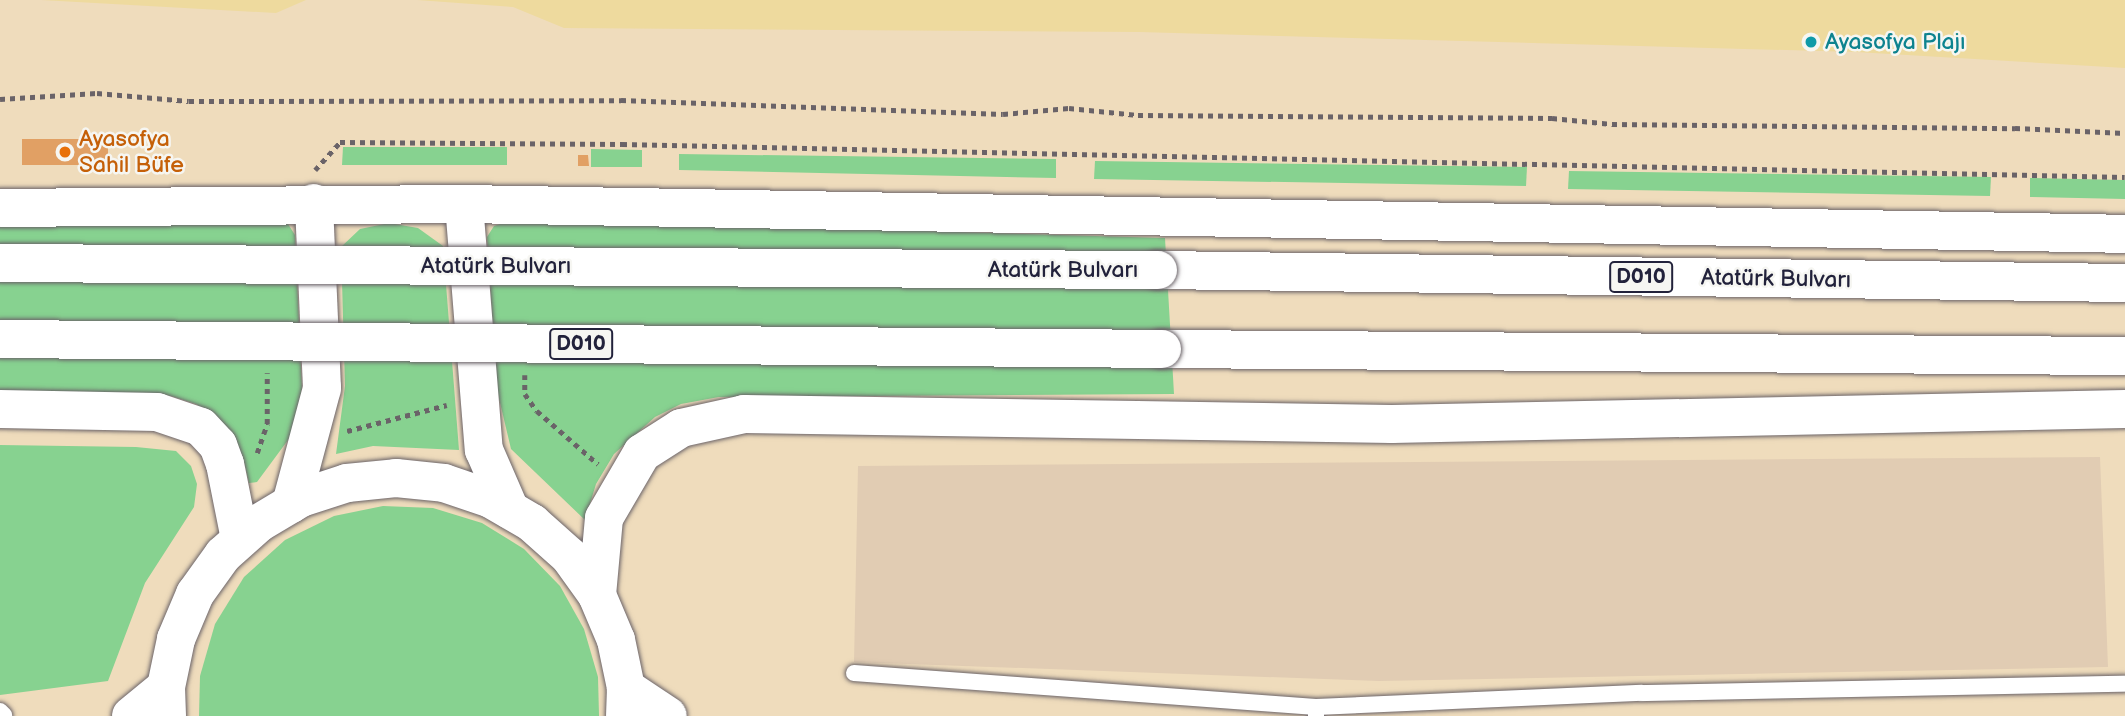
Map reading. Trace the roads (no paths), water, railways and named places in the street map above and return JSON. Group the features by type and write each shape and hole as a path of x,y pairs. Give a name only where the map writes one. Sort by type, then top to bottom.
{"main road":[{"path":"291,505 322,388 308,187"},
{"path":"0,208 308,187 464,204 2125,234"},
{"path":"464,204 484,450 510,510"},
{"name":"Atatürk Bulvarı","path":"0,263 1158,270 2125,283"},
{"name":"D010","path":"0,339 2125,356"},
{"path":"0,409 157,412 201,427 218,445 225,464 240,539"},
{"path":"597,596 604,518 622,480 642,453 681,428 744,414 1392,424 2125,409"},
{"path":"131,716 167,701 176,639 195,594 240,539 291,505 347,483 396,478 444,483 491,499 533,523 569,556 597,596 616,640 625,702 668,716"}],"lane":[{"path":"854,673 1316,712 1642,693 2125,684"}],"place":[{"name":"Ayasofya Plajı","path":"1811,42"},
{"name":"Ayasofya Sahil Büfe","path":"65,152"}]}
